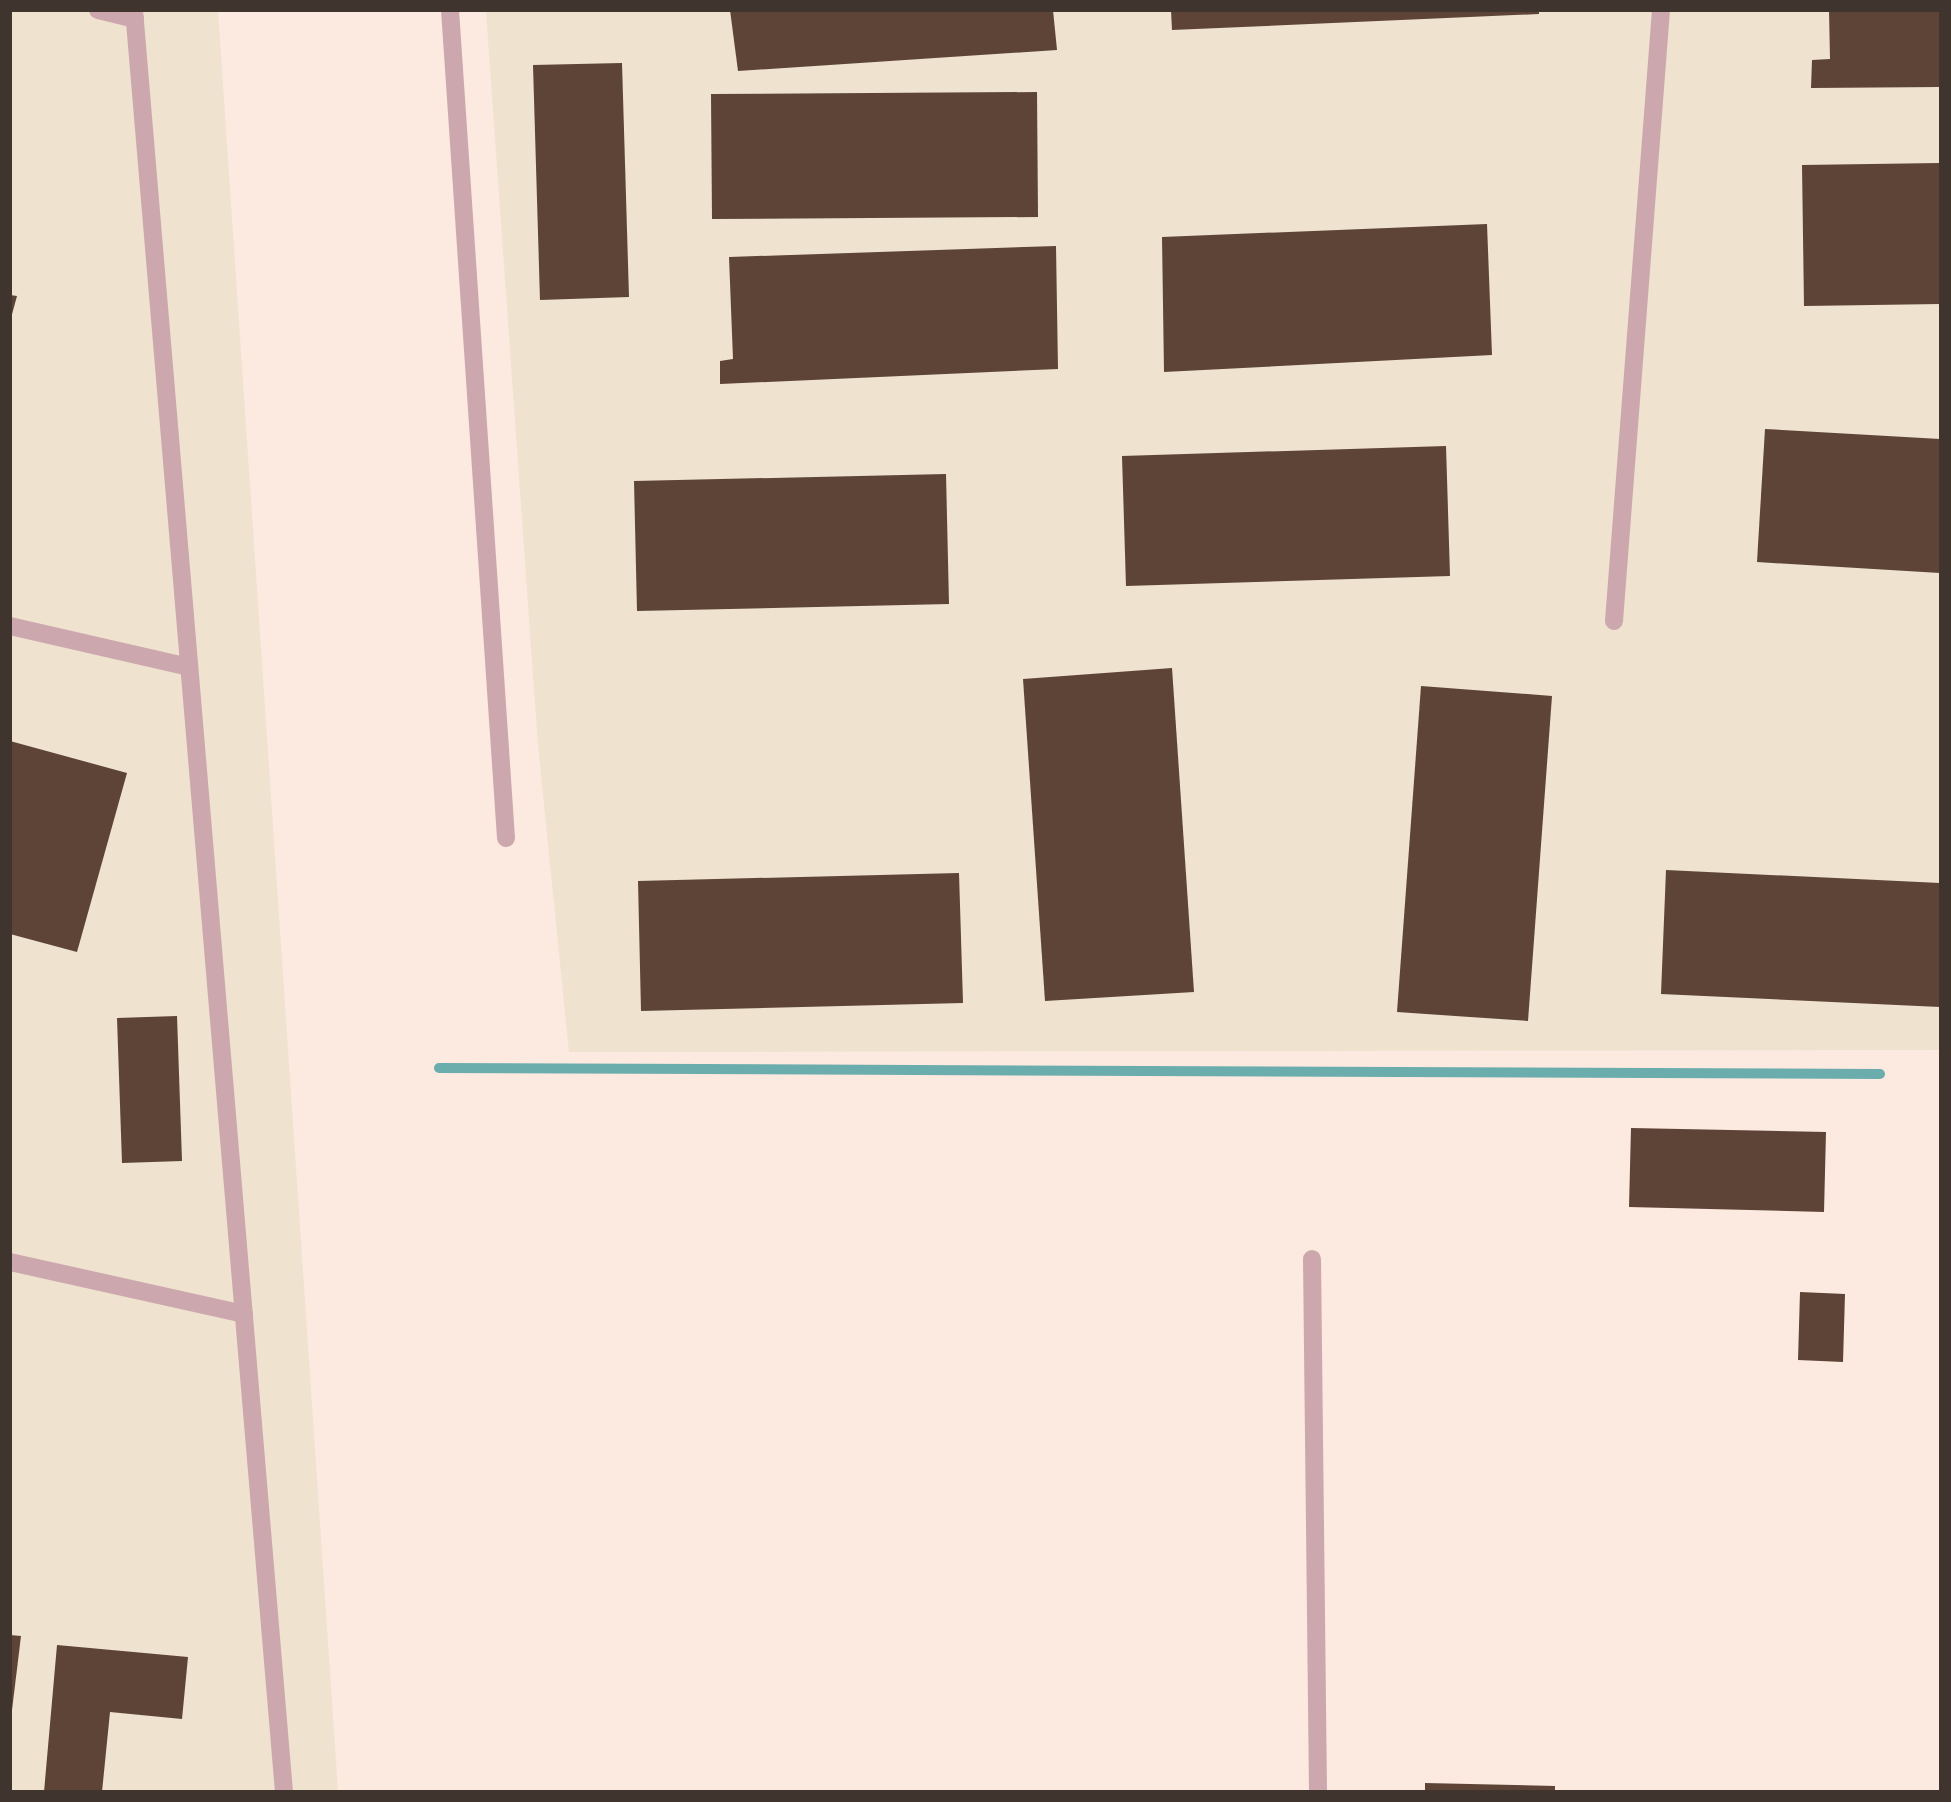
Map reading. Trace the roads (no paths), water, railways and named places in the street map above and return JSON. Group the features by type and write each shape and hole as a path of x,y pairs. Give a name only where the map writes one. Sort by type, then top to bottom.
{"street":[{"path":"98,10 135,15 284,1791"},
{"path":"450,10 506,838"},
{"path":"1614,621 1661,10"},
{"path":"10,626 189,667"},
{"path":"1312,1259 1318,1791"},
{"path":"10,1263 244,1314"}],"waterway":[{"path":"439,1068 1880,1074"}]}
